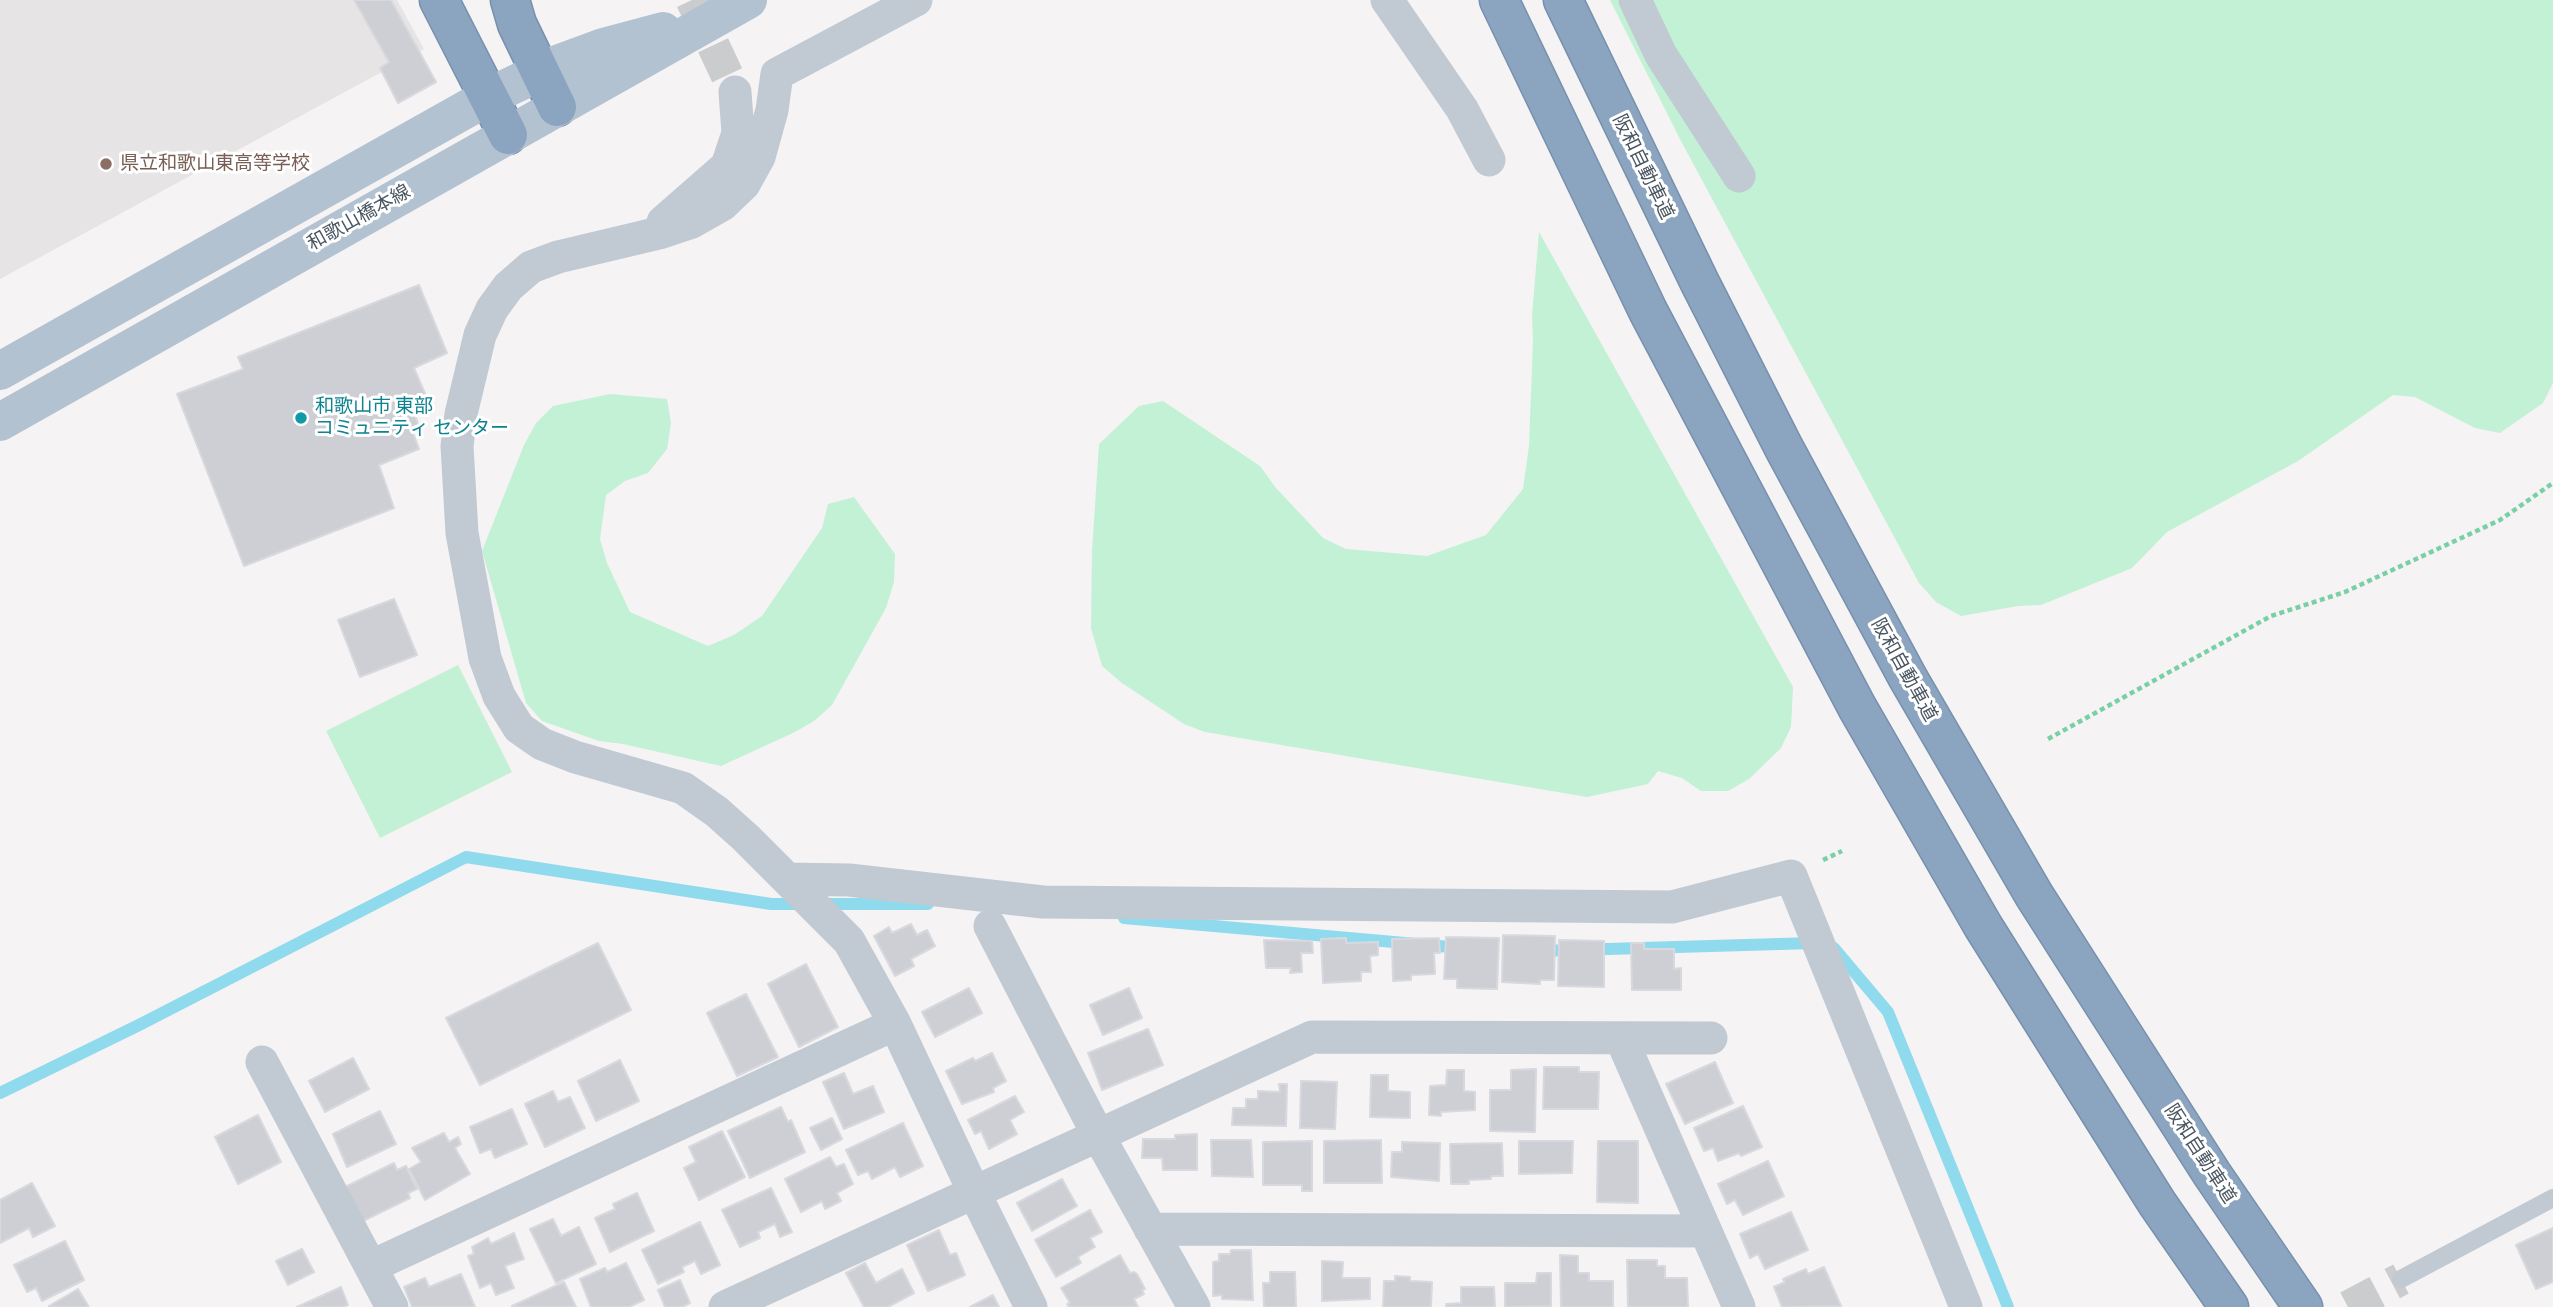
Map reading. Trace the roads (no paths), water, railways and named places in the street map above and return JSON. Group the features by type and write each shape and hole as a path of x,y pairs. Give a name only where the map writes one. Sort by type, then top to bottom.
{"highway":[{"path":"439,0 508,135"},
{"path":"510,0 517,23 557,107"},
{"path":"1484,0 1540,89"},
{"path":"1499,0 1647,311 1857,707 1983,926 2157,1203 2229,1307"},
{"name":"阪和自動車道","path":"1563,0 1700,283 1784,448 1908,678 2034,895 2212,1174 2303,1307"}],"main road":[{"name":"和歌山橋本線","path":"0,371 488,96 603,47 734,8"},
{"name":"和歌山橋本線","path":"0,422 734,8"}],"street":[{"path":"916,0 777,74 772,110 759,157 744,184 722,205 692,222 649,236 558,257 531,267 508,287 492,309 480,335 461,414 457,446 461,533 485,657 499,696 519,728 542,744 575,757 683,788 717,811 849,942 895,1024 1031,1307"},
{"path":"1387,0 1462,109 1489,160"},
{"path":"1635,0 1661,55 1738,176"},
{"path":"649,236 727,166 737,133 735,92"},
{"path":"788,879 849,880 1043,902 1672,907 1791,876 1966,1307"},
{"path":"990,926 1098,1135 1194,1307"},
{"path":"372,1266 895,1024"},
{"path":"725,1307 1312,1037 1711,1038"},
{"path":"1621,1038 1739,1307"},
{"path":"262,1062 393,1307"},
{"path":"1150,1229 1705,1231"}],"lane":[{"path":"2401,1279 2553,1198"}],"waterway":[{"path":"0,1093 139,1025 466,857 771,904 928,904"},
{"path":"1124,918 1461,948"},
{"path":"1539,951 1814,943"},
{"path":"1834,948 1888,1012 2008,1307"}],"tunnel":[{"path":"692,0 735,92"},
{"path":"2348,1307 2401,1279"}],"place":[{"name":"県立和歌山東高等学校","path":"106,164"},
{"name":"和歌山市 東部 コミュニティ センター","path":"301,418"}]}
